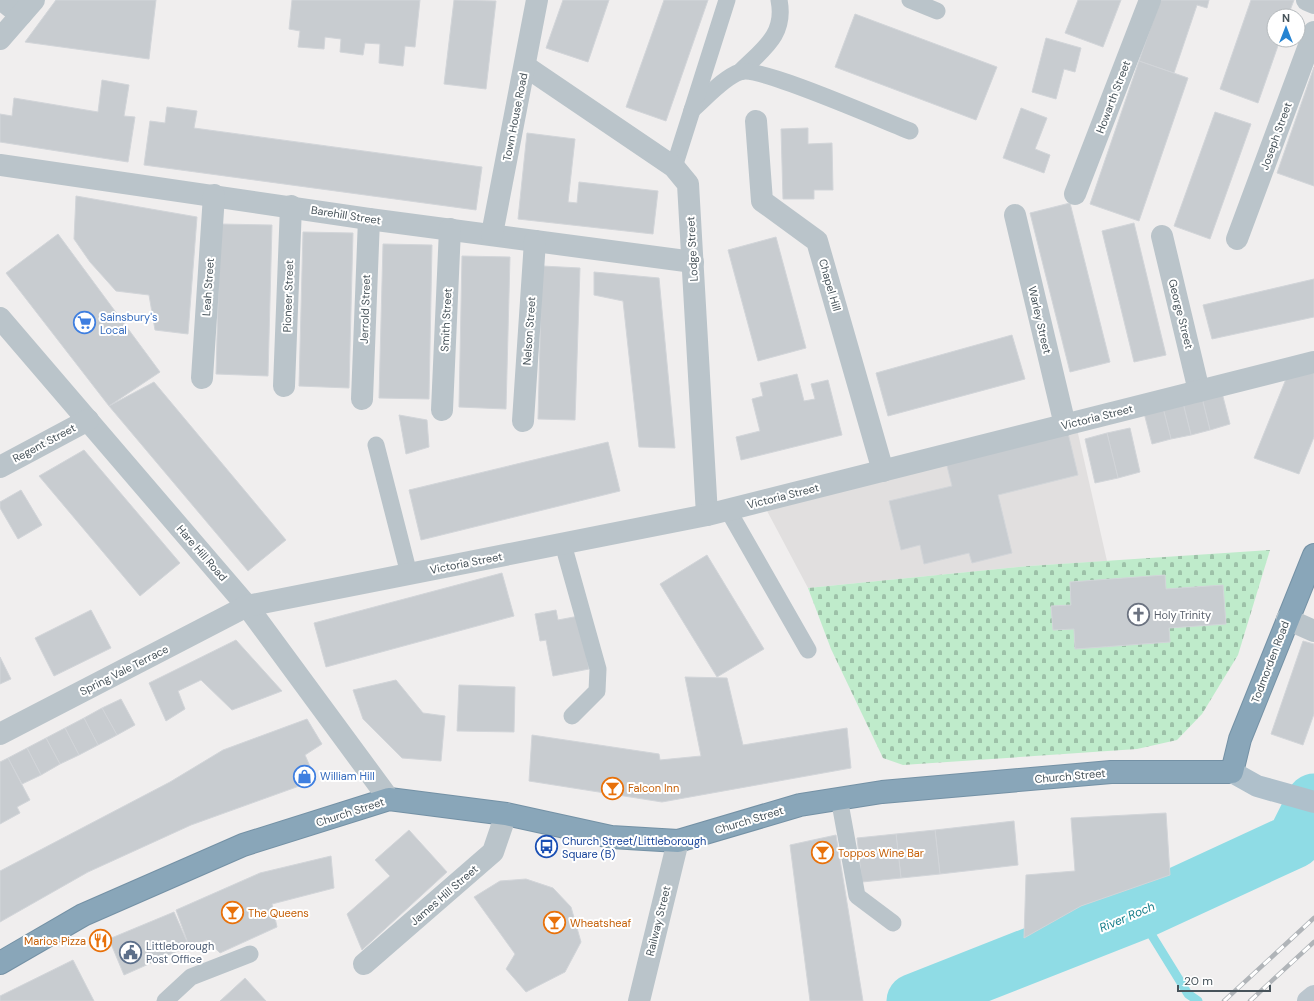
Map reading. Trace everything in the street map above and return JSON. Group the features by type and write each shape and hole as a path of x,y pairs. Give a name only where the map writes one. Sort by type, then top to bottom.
{"highway":[{"name":"Todmorden Road","path":"1232,772 1240,740 1314,554"},
{"name":"Church Street","path":"0,963 83,915 243,846 389,799 506,814 611,837 678,841 800,805 882,792 1111,772 1232,772"}],"main road":[{"name":"Church Street","path":"1232,772 1257,786 1314,802"},
{"path":"1308,1001 1314,996"}],"street":[{"path":"0,39 27,8 2,0"},
{"name":"Town House Road","path":"492,234 537,0"},
{"name":"Howarth Street","path":"1075,194 1150,0"},
{"path":"1307,0 1314,3"},
{"name":"Joseph Street","path":"1237,239 1314,32"},
{"name":"Lodge Street","path":"524,66 674,167 688,184 693,262 718,513"},
{"name":"Chapel Hill","path":"756,121 762,201 817,240 882,471"},
{"name":"Barehill Street","path":"0,165 291,206 369,219 492,234 693,262"},
{"name":"Leah Street","path":"202,378 214,195"},
{"name":"Pioneer Street","path":"284,386 291,206"},
{"name":"Warley Street","path":"1015,214 1064,425"},
{"name":"Jerrold Street","path":"362,399 369,219"},
{"name":"Smith Street","path":"442,410 450,229"},
{"name":"George Street","path":"1162,236 1199,391"},
{"name":"Nelson Street","path":"523,421 534,240"},
{"name":"Hare Hill Road","path":"0,318 247,606 389,799"},
{"name":"Victoria Street","path":"247,606 718,513 1314,362"},
{"name":"Regent Street","path":"0,467 88,420"},
{"name":"Spring Vale Terrace","path":"0,734 247,606"},
{"path":"1287,619 1314,631"},
{"name":"James Hill Street","path":"364,964 493,852 506,814"},
{"name":"Railway Street","path":"639,1001 678,841"}],"lane":[{"path":"674,167 726,0"},
{"path":"692,110 733,75 741,71 773,40 779,22 779,0"},
{"path":"910,0 937,11"},
{"path":"741,71 778,78 910,131"},
{"path":"376,445 409,574"},
{"path":"718,513 808,650"},
{"path":"563,544 598,669 597,691 572,716"},
{"path":"839,798 857,896 893,924"},
{"path":"165,1001 191,978 250,954"}],"shaded area":[{"path":"1077,429 1107,561 1029,566 808,588 766,509"}],"green space":[{"path":"1270,550 1238,655 1202,714 1177,740 1137,749 903,765 883,758 831,649 808,588 1029,566"}],"building":[{"path":"56,0 156,0 149,59 25,42"},
{"path":"292,0 420,0 415,47 405,46 403,66 379,63 380,44 365,43 363,55 340,52 341,39 325,37 324,49 298,47 300,31 289,29"},
{"path":"454,0 496,1 486,89 444,84"},
{"path":"563,0 609,0 588,62 546,48"},
{"path":"664,0 708,0 666,121 626,107"},
{"path":"1078,0 1121,0 1103,47 1065,33"},
{"path":"1160,0 1209,0 1207,8 1197,5 1174,73 1139,61"},
{"path":"1251,0 1294,0 1291,8 1266,8 1266,48 1277,48 1258,103 1220,89"},
{"path":"855,14 997,67 976,120 835,67"},
{"path":"1046,38 1081,48 1075,72 1064,69 1056,99 1032,92"},
{"path":"1139,61 1188,78 1139,221 1090,204"},
{"path":"1314,67 1314,186 1277,173"},
{"path":"102,80 129,85 124,116 135,117 128,162 0,142 0,114 12,116 14,98 98,112"},
{"path":"167,107 197,111 194,128 482,167 476,210 144,165 150,121 165,123"},
{"path":"1021,108 1047,118 1035,149 1050,155 1044,173 1003,158"},
{"path":"1215,112 1251,124 1210,239 1174,226"},
{"path":"808,128 808,144 832,143 833,190 814,190 814,199 783,199 781,129"},
{"path":"527,133 575,139 568,202 577,203 579,182 658,191 653,234 518,219"},
{"path":"76,196 197,217 188,334 155,330 149,295 116,291 90,262 74,239"},
{"path":"1070,203 1110,362 1070,372 1030,213"},
{"path":"1134,223 1166,355 1134,362 1102,231"},
{"path":"220,224 272,225 268,376 216,374"},
{"path":"303,232 353,233 349,388 299,386"},
{"name":"Sainsbury's Local","path":"58,234 160,372 109,406 6,273"},
{"path":"776,237 806,348 758,361 728,250"},
{"path":"383,244 432,245 429,399 379,398"},
{"path":"462,256 510,257 506,409 459,407"},
{"path":"542,266 580,268 575,420 538,419"},
{"path":"594,272 659,278 675,448 639,447 623,301 594,295"},
{"path":"1314,279 1314,317 1212,339 1203,305"},
{"path":"1012,335 1025,379 888,416 876,373"},
{"path":"1314,370 1314,437 1299,474 1254,458 1288,374"},
{"path":"797,374 804,401 815,399 811,384 828,380 842,435 741,460 736,437 760,431 752,399 763,396 760,383"},
{"path":"154,382 286,540 248,571 109,406"},
{"path":"1221,389 1230,424 1210,430 1201,394"},
{"path":"1201,394 1210,430 1191,435 1182,399"},
{"path":"1182,399 1191,435 1171,439 1162,404"},
{"path":"1162,404 1171,439 1152,444 1143,409"},
{"path":"399,415 427,420 429,447 406,454"},
{"path":"1130,428 1140,472 1118,478 1107,433"},
{"path":"1068,433 1078,475 998,495 1012,553 972,563 969,553 924,564 920,545 901,550 889,501 952,486 946,462"},
{"path":"1107,433 1118,478 1095,483 1085,439"},
{"path":"608,442 620,491 421,540 409,490"},
{"path":"84,450 180,563 140,596 39,476"},
{"path":"21,490 42,525 18,539 0,508 0,502"},
{"path":"707,555 764,649 717,677 660,584"},
{"path":"502,573 514,616 326,667 314,623"},
{"name":"Holy Trinity","path":"1165,575 1166,589 1223,585 1226,624 1169,628 1170,642 1075,649 1074,629 1053,630 1051,606 1071,605 1070,582"},
{"path":"91,610 111,648 54,676 35,638"},
{"path":"556,610 558,620 579,616 589,669 553,676 546,640 540,641 535,614"},
{"path":"236,640 282,691 232,710 201,680 178,691 185,709 166,721 149,683"},
{"path":"1303,641 1314,644 1314,714 1303,745 1271,734"},
{"path":"0,657 11,679 0,684"},
{"path":"685,677 727,678 743,745 847,728 851,768 662,802 529,781 532,735 659,754 660,760 701,756"},
{"path":"396,680 423,713 445,716 441,761 402,758 363,719 353,690"},
{"path":"459,685 515,687 514,732 457,731"},
{"path":"121,699 135,725 117,735 102,708"},
{"path":"102,708 117,735 98,745 84,718"},
{"path":"84,718 98,745 79,755 65,728"},
{"path":"307,719 322,744 305,755 316,780 191,825 88,872 0,922 0,871 170,782 223,750"},
{"path":"65,728 79,755 60,764 46,738"},
{"path":"46,738 60,764 41,775 27,748"},
{"path":"27,748 41,775 22,784 8,758"},
{"path":"8,758 30,800 17,807 20,813 0,824 0,762"},
{"path":"1166,813 1170,875 1081,906 1024,938 1026,875 1075,871 1071,818"},
{"path":"1014,821 1018,865 940,874 935,830"},
{"path":"409,830 447,872 362,950 347,914 390,876 375,860"},
{"path":"935,830 940,874 901,878 896,834"},
{"path":"896,834 901,878 862,882 857,838"},
{"path":"836,835 863,1001 810,1001 790,845"},
{"path":"331,856 334,888 272,904 277,927 220,953 207,940 189,946 176,910 260,873"},
{"path":"526,879 553,888 571,907 581,942 565,972 526,992 506,969 515,954 474,897 500,881"},
{"path":"174,912 189,946 124,975 109,939"},
{"path":"73,960 94,1001 0,1001 0,996"},
{"path":"245,978 266,1001 220,1001"}],"waterway":[{"name":"River Roch","path":"914,1001 1138,913 1294,841 1314,801"},
{"path":"1138,913 1188,994 1198,1001"}],"railway":[{"path":"1224,1001 1314,918"},
{"path":"1250,1001 1314,942"}],"place":[{"name":"Sainsbury's Local","path":"84,323"},
{"name":"Holy Trinity","path":"1139,615"},
{"name":"William Hill","path":"305,776"},
{"name":"Falcon Inn","path":"612,788"},
{"name":"Church Street/Littleborough Square (B)","path":"546,847"},
{"name":"Toppos Wine Bar","path":"823,853"},
{"name":"The Queens","path":"233,913"},
{"name":"Wheatsheaf","path":"555,923"},
{"name":"Marios Pizza","path":"101,941"},
{"name":"Littleborough Post Office","path":"131,952"}]}
